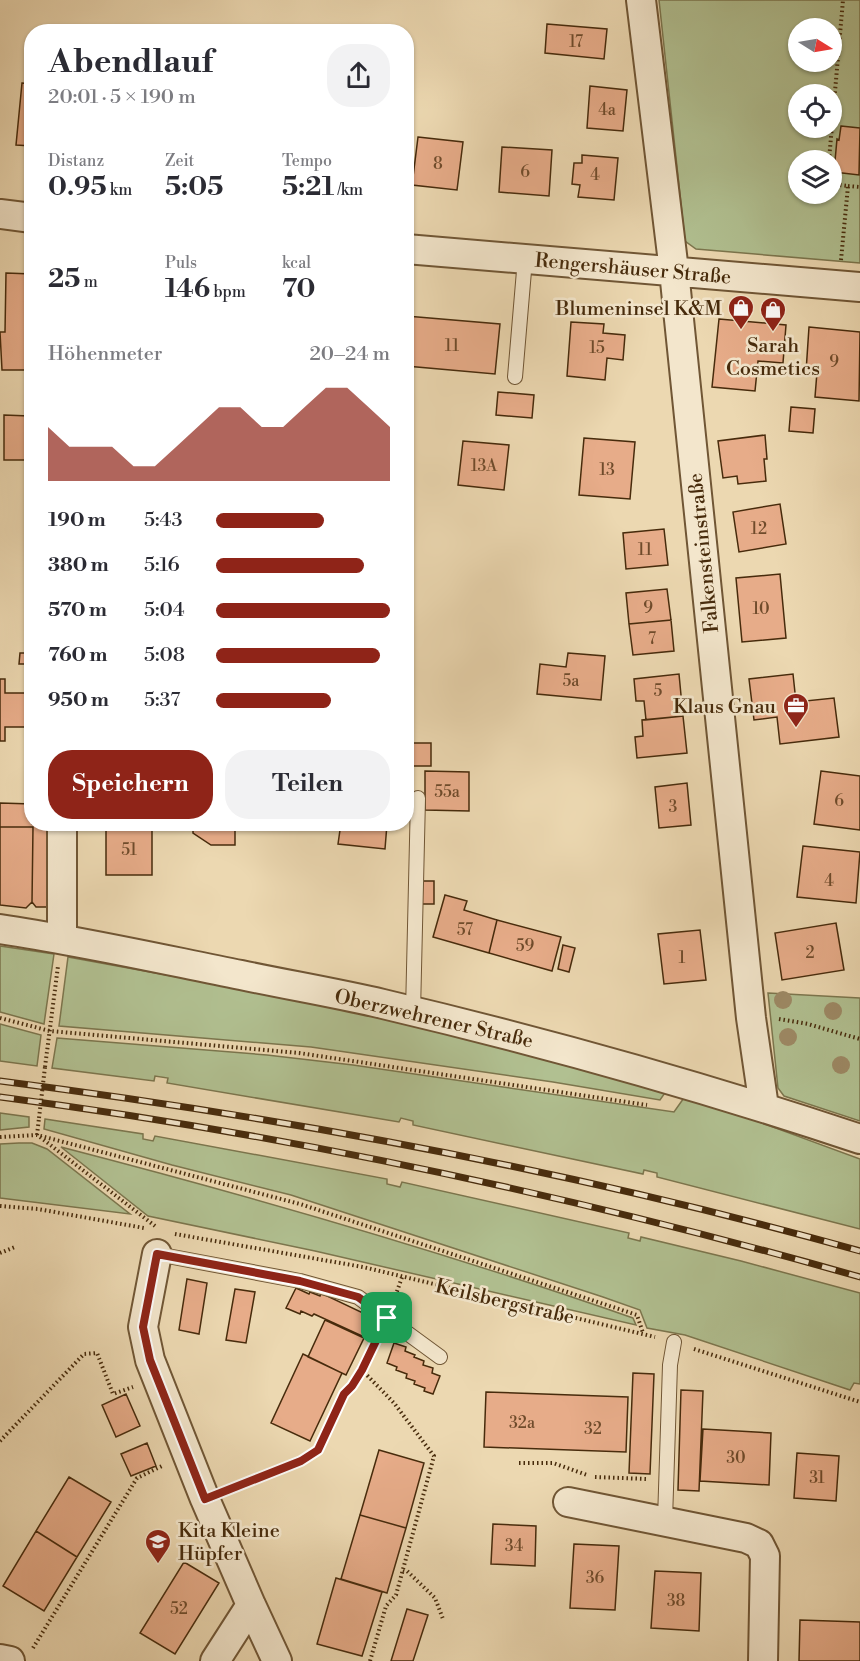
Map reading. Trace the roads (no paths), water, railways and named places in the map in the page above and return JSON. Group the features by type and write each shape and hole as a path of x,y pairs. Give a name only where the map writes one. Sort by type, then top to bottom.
{"street":[{"name":"Falkensteinstraße","path":"641,0 674,271 751,1018 764,1107"},
{"path":"0,214 24,217"},
{"name":"Rengershäuser Straße","path":"414,250 849,286"},
{"path":"60,952 62,831"},
{"name":"Oberzwehrener Straße","path":"0,929 60,952 413,1012 534,1042 678,1082 764,1107 860,1139"},
{"path":"164,1240 143,1327 150,1360 205,1499 277,1661"},
{"path":"568,1502 747,1538 759,1544 765,1556 763,1661"},
{"path":"215,1661 251,1605"},
{"path":"0,1659 21,1656"}],"lane":[{"path":"515,377 525,259"},
{"path":"413,1012 418,798"},
{"path":"164,1240 358,1297 440,1357"},
{"path":"665,1520 670,1365 674,1342"}],"railway":[{"path":"0,1081 217,1112 433,1150 648,1196 860,1251"},
{"path":"0,1097 217,1130 433,1171 648,1220 860,1277"}],"place":[{"name":"Blumeninsel K&M","path":"741,331"},
{"name":"Sarah Cosmetics","path":"773,333"},
{"name":"Klaus Gnau","path":"796,729"},
{"name":"Kita Kleine Hüpfer","path":"158,1565"}]}
